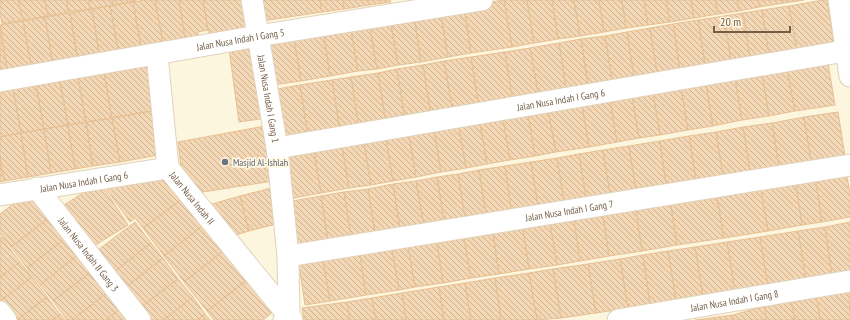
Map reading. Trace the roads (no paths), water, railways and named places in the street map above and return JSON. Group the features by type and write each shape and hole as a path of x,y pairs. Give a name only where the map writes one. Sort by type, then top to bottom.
{"street":[{"name":"Jalan Nusa Indah I Gang 1","path":"252,0 277,148 288,256 288,319"},
{"name":"Jalan Nusa Indah I Gang 5","path":"0,81 157,55 258,36 482,0"},
{"path":"839,0 848,50 850,76"},
{"name":"Jalan Nusa Indah I Gang 6","path":"277,148 848,50"},
{"name":"Jalan Nusa Indah II","path":"157,55 168,168 288,319"},
{"name":"Jalan Nusa Indah I Gang 7","path":"288,256 850,164"},
{"name":"Jalan Nusa Indah I Gang 6","path":"0,195 168,168"},
{"name":"Jalan Nusa Indah II Gang 3","path":"37,188 140,320"},
{"name":"Jalan Nusa Indah I Gang 8","path":"618,320 850,281"},
{"path":"0,312 6,320"}],"place":[{"name":"Masjid Al-Ishlah","path":"225,162"}]}
